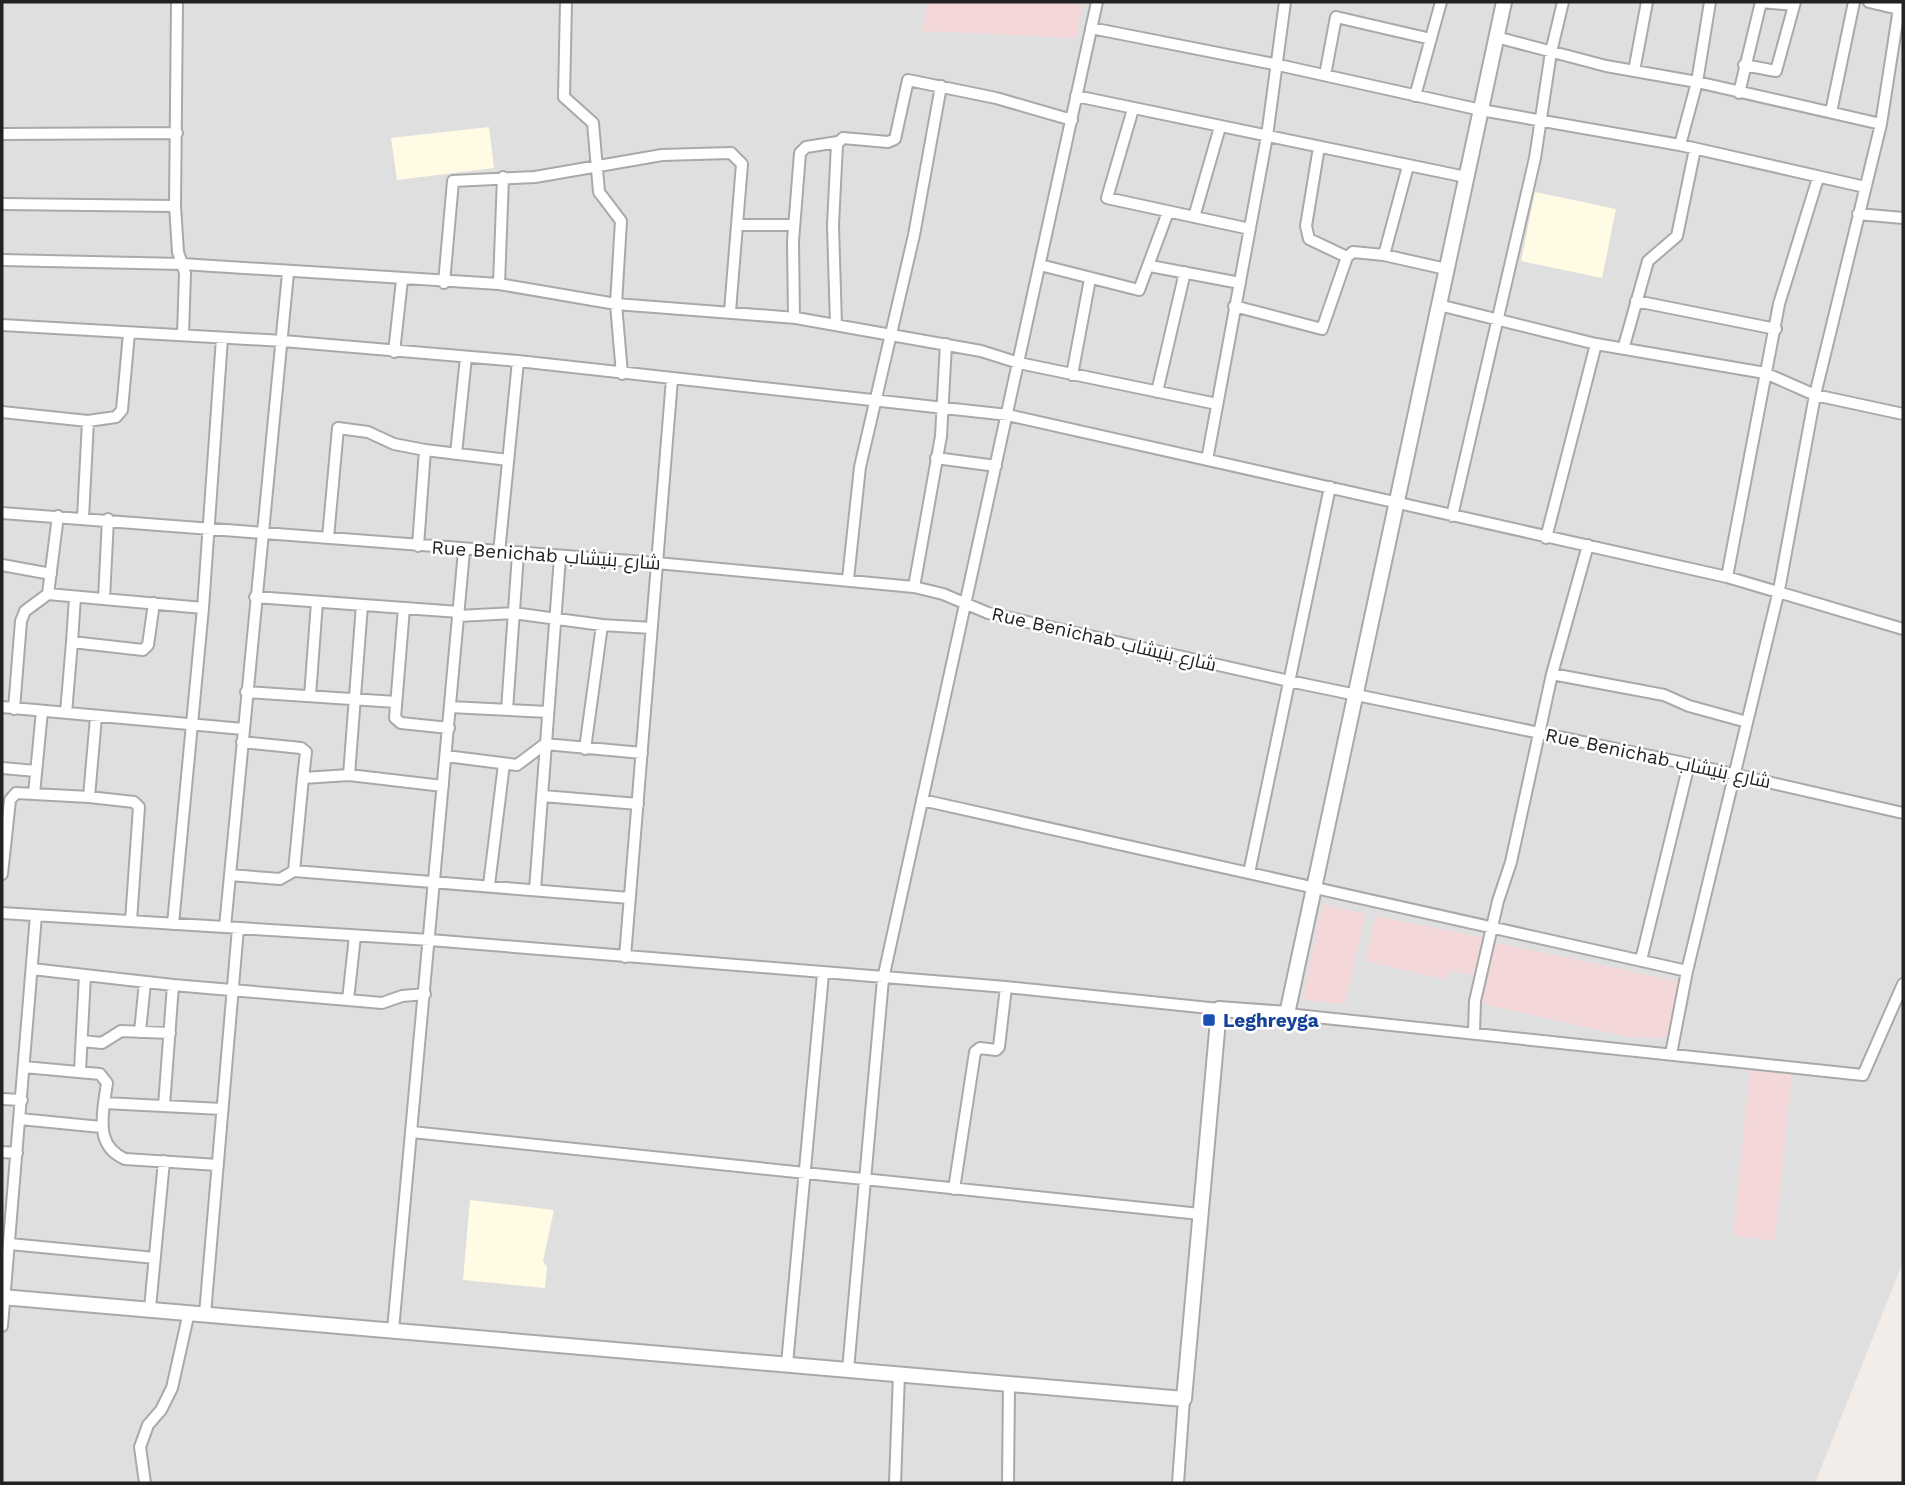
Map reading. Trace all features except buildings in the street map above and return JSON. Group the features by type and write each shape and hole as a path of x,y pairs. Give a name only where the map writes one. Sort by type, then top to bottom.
{"street":[{"path":"177,2 175,206 178,252 186,279 183,335"},
{"path":"565,2 564,97 593,123 598,192 621,221 616,304 622,374"},
{"path":"848,1370 883,979 1097,2"},
{"path":"1207,460 1267,136 1274,64 1285,2"},
{"path":"1415,96 1441,2"},
{"path":"1287,1014 1504,2"},
{"path":"1452,516 1535,158 1551,52 1563,2"},
{"path":"1634,71 1647,2"},
{"path":"1680,145 1697,82 1710,2"},
{"path":"1739,93 1744,65 1761,2 1795,4 1776,71 1744,65"},
{"path":"1831,112 1854,2"},
{"path":"1671,1054 1687,971 1779,590 1815,395 1881,124 1901,7 1869,2"},
{"path":"1325,75 1336,17 1431,39"},
{"path":"1091,28 1274,64 1480,110 1680,145 1865,187"},
{"path":"1496,37 1634,71 1697,82 1881,124"},
{"path":"794,317 794,225 802,149 838,142 843,138 892,141 897,137 908,80 1072,120"},
{"path":"848,579 860,467 914,235 941,86"},
{"path":"1076,96 1466,177"},
{"path":"1133,109 1107,198 1250,229"},
{"path":"1194,217 1220,127"},
{"path":"2,134 177,133"},
{"path":"836,325 833,225 838,142"},
{"path":"1319,147 1306,226 1309,239 1347,257"},
{"path":"1623,346 1648,261 1677,236 1695,149"},
{"path":"444,283 453,181 536,177 662,155 731,153 742,164 730,311"},
{"path":"1384,255 1408,166"},
{"path":"499,284 503,177"},
{"path":"1727,577 1787,272 1818,178"},
{"path":"2,204 175,206"},
{"path":"1040,265 1139,290 1168,212"},
{"path":"1858,214 1903,218"},
{"path":"737,225 794,225"},
{"path":"1234,306 1322,330 1347,257 1356,251 1446,269"},
{"path":"2,260 183,264 444,283 499,284 616,304 794,317 981,351 1072,375 1217,404"},
{"path":"1150,266 1240,283"},
{"path":"1157,392 1185,272"},
{"path":"225,927 288,273"},
{"path":"1072,375 1090,279"},
{"path":"394,352 402,280"},
{"path":"1636,300 1776,329"},
{"path":"1439,305 1596,344 1623,346 1765,373 1815,395 1903,414"},
{"path":"2,325 283,341 518,360 942,410 1008,415 1727,577 1779,590 1903,629"},
{"path":"2,412 88,421 112,419 122,410 128,333"},
{"path":"173,924 203,608 222,338"},
{"path":"914,587 936,458 946,344"},
{"path":"1546,538 1596,344"},
{"path":"456,454 466,357"},
{"path":"499,553 518,360"},
{"path":"625,957 672,379"},
{"path":"83,518 88,421"},
{"path":"328,538 338,428 368,432 394,444 425,450 508,460"},
{"path":"418,546 425,450"},
{"path":"936,458 996,466"},
{"path":"1249,873 1330,487"},
{"name":"Rue Benichab شارع بنيشاب","path":"2,513 108,519 464,551 657,563 914,587 943,594 988,613 1289,681 1689,764 1903,813"},
{"path":"48,594 58,516"},
{"path":"104,599 108,519"},
{"path":"1474,1032 1475,1001 1552,674 1588,545"},
{"path":"393,1330 464,551"},
{"path":"507,710 518,554"},
{"path":"535,890 560,557"},
{"path":"2,565 51,575"},
{"path":"14,709 21,621 25,611 48,594 203,608"},
{"path":"66,713 75,597"},
{"path":"255,597 459,614 513,613 601,625 652,628"},
{"path":"310,696 317,601"},
{"path":"72,642 144,650 148,645 153,603"},
{"path":"349,775 362,605"},
{"path":"404,608 395,718 398,723 449,727"},
{"path":"585,749 601,625"},
{"path":"1552,674 1664,695 1689,706 1747,722"},
{"path":"246,692 396,702"},
{"path":"2,707 243,729"},
{"path":"450,707 548,712"},
{"path":"34,794 42,711"},
{"path":"89,797 96,717"},
{"path":"242,742 301,748 306,752 294,871"},
{"path":"446,756 504,764 522,763 545,744 642,753"},
{"path":"489,885 504,764"},
{"path":"1641,960 1689,764"},
{"path":"2,768 36,771"},
{"path":"303,778 349,775 443,786"},
{"path":"2,874 10,800 16,793 134,802 139,807 131,921"},
{"path":"543,796 638,804"},
{"path":"922,800 1687,971"},
{"path":"230,875 280,878 294,871 630,898"},
{"path":"2,913 430,940 1006,987 1474,1032 1863,1075 1903,984"},
{"path":"2,1326 36,915"},
{"path":"205,1314 238,928"},
{"path":"348,1000 355,936"},
{"path":"32,969 173,985 382,1003 402,996 425,994"},
{"path":"787,1364 823,974"},
{"path":"80,1071 85,975"},
{"path":"140,1032 145,982"},
{"path":"164,1106 173,985"},
{"path":"954,1189 975,1052 980,1048 996,1050 999,1047 1006,987"},
{"path":"1178,1483 1219,1009"},
{"path":"82,1041 102,1043 121,1031 170,1033"},
{"path":"24,1067 80,1071 100,1074 105,1078 101,1127 104,1140 116,1155 218,1165"},
{"path":"2,1099 22,1100"},
{"path":"104,1103 222,1109"},
{"path":"20,1119 101,1127"},
{"path":"412,1132 1200,1214"},
{"path":"2,1152 17,1153"},
{"path":"150,1308 164,1161"},
{"path":"10,1244 155,1258"},
{"path":"4,1297 1184,1399"},
{"path":"145,1483 140,1447 148,1425 161,1410 172,1388 189,1312"},
{"path":"895,1483 899,1374"},
{"path":"1008,1483 1009,1384"}],"shaded area":[{"path":"2,2 1903,2 1903,1262 1815,1483 2,1483"},
{"path":"928,2 1083,2 1076,38 922,31"},
{"path":"489,127 494,168 397,180 391,138"},
{"path":"1535,192 1616,209 1602,278 1521,261"},
{"path":"1322,904 1365,914 1345,1004 1303,1000"},
{"path":"1376,916 1484,938 1475,976 1450,970 1448,980 1365,961"},
{"path":"1494,942 1682,982 1671,1038 1629,1037 1479,1003"},
{"path":"1750,1067 1792,1071 1775,1241 1733,1236"},
{"path":"470,1200 554,1210 543,1261 547,1267 545,1288 463,1280"}],"place":[{"name":"Leghreyga","path":"1209,1020"}]}
